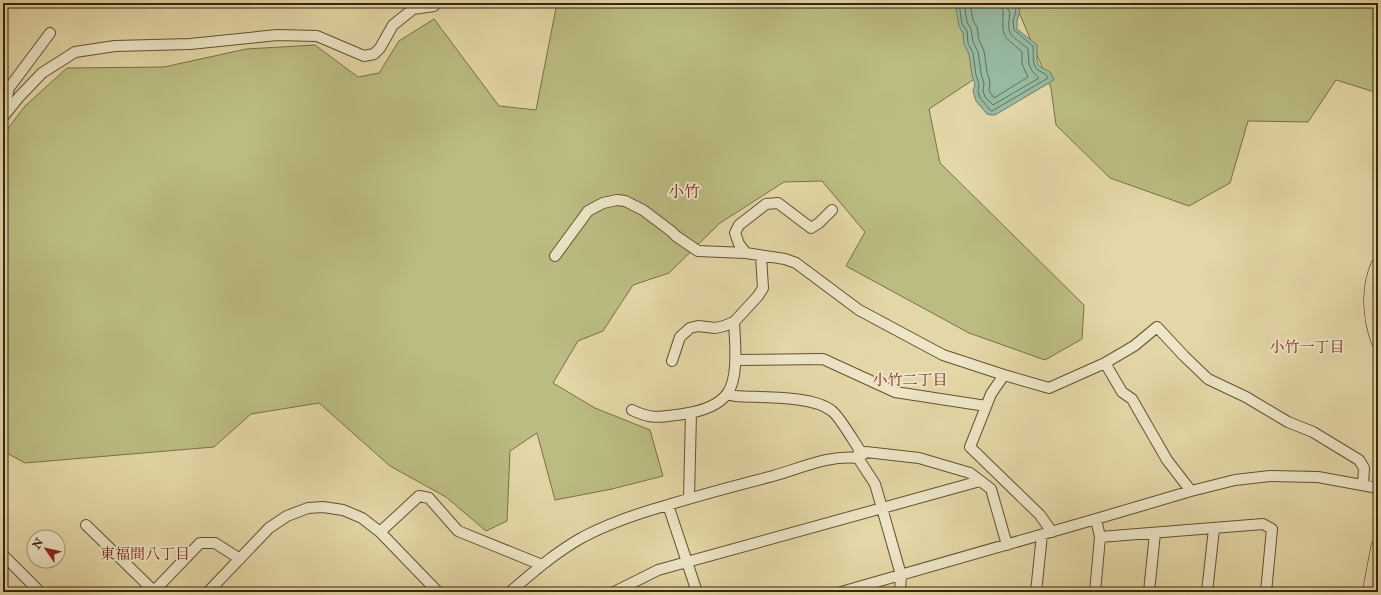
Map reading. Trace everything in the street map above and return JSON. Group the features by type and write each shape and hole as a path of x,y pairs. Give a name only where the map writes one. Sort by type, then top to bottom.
{"main road":[{"path":"1378,264 1371,289 1372,319 1378,342"},
{"path":"1369,592 1378,545"}],"street":[{"path":"3,117 19,97 42,73 75,52 115,46 190,44 277,35 317,36 364,56 374,54 380,48 393,25 412,9 434,6"},
{"path":"3,117 8,88 50,33"},
{"path":"556,256 588,211 603,203 617,200 625,201 643,210 698,251 746,253 785,259 796,263 859,310 943,355 1049,388 1105,363 1134,346 1157,327 1208,379 1246,397 1288,422 1313,432 1359,460 1364,468 1363,484"},
{"path":"746,253 739,244 735,233 739,225 766,204 778,203 811,228 819,223 832,210"},
{"path":"672,361 680,337 690,328 698,326 715,328 734,322 758,296 763,288 761,256"},
{"path":"632,410 650,418 690,413 705,409 721,400 727,394 732,383 735,360 734,322"},
{"path":"735,360 823,359 895,392 986,406"},
{"path":"1105,363 1122,392 1132,399 1167,460 1191,491"},
{"path":"1004,375 991,394 970,447 1040,515 1047,533 1036,592"},
{"path":"727,394 735,396 806,400 822,404 833,412 859,449 858,458 875,484 901,575 900,592"},
{"path":"689,498 690,413"},
{"path":"510,592 542,565 583,537 626,518 689,498 831,458 858,458 866,452 919,458 970,473 991,489 1007,545"},
{"path":"842,592 1191,491 1235,480 1270,476 1318,477 1363,484 1378,488"},
{"path":"614,592 658,570 980,481"},
{"path":"380,532 419,496 429,498 458,531 542,565"},
{"path":"668,505 697,592"},
{"path":"208,592 269,528 286,516 308,508 323,507 343,510 362,518 380,532 438,592"},
{"path":"1095,592 1100,537 1096,519"},
{"path":"1100,537 1263,524 1272,529 1266,592"},
{"path":"86,526 155,591 200,543 215,543 240,559"},
{"path":"1207,592 1214,529"},
{"path":"1149,592 1155,533"},
{"path":"3,555 40,592"}],"shaded area":[{"path":"557,3 961,3 976,78 929,109 940,163 1084,305 1082,339 1045,360 969,333 846,266 865,232 822,181 784,182 720,223 669,273 633,285 603,331 578,341 553,383 595,408 650,430 663,476 612,489 555,500 537,433 510,451 507,521 486,531 446,497 390,466 319,403 251,414 214,447 25,463 3,451 3,135 25,106 67,68 164,67 246,49 315,45 358,77 379,73 399,41 434,19 499,106 536,110"},
{"path":"1015,3 1378,3 1378,93 1336,80 1308,122 1248,121 1230,183 1189,206 1110,178 1056,125 1051,88"}],"water":[{"path":"955,3 1015,3 1020,10 1017,21 1017,29 1037,45 1037,60 1039,66 1050,72 1054,80 995,115 987,114 976,101 973,91 975,84 969,54 964,44 963,33 959,26"}],"district":[{"name":"小竹","path":"684,191"},
{"name":"小竹一丁目","path":"1307,347"},
{"name":"小竹二丁目","path":"910,380"},
{"name":"東福間八丁目","path":"145,554"}]}
